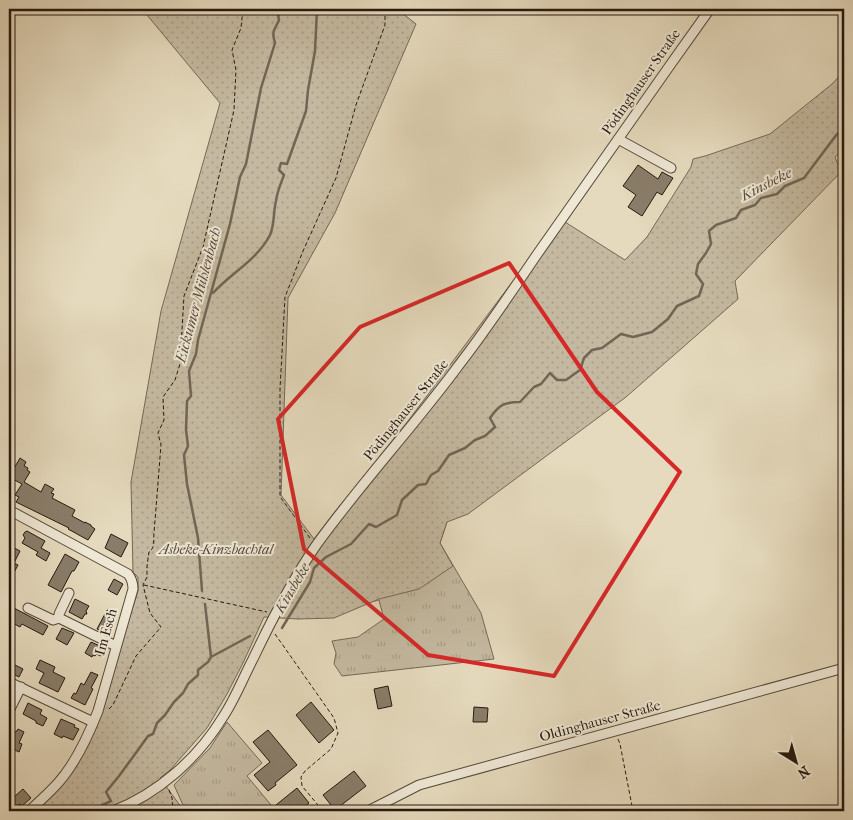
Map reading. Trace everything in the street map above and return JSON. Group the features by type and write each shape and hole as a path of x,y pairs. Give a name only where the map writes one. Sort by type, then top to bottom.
{"street":[{"name":"Pödinghauser Straße","path":"113,811 130,803 175,774 212,734 233,700 275,614 316,546 460,364 710,9"},
{"path":"618,139 671,168"},
{"name":"Im Esch","path":"9,510 128,574 132,578 133,589 98,711 93,722 70,767 58,783 30,811"},
{"path":"59,618 69,593"},
{"path":"28,608 53,620 59,618 116,646"},
{"name":"Oldinghauser Straße","path":"368,811 419,785 844,668"},
{"path":"9,682 93,722"},
{"path":"9,711 20,687"}],"path":[{"path":"105,712 113,704 136,656 161,627 150,613 143,585 147,577 149,552 153,549 154,545 161,445 158,433 164,420 163,396 175,380 180,364 184,296 203,247 234,110 236,70 232,50 241,28 243,9"},
{"path":"316,546 280,495 280,389 285,297 336,178 356,105 385,25 385,9"},
{"path":"143,585 275,614"},
{"path":"269,625 334,718 338,733 331,749 305,771 301,777 302,786 323,811"},
{"path":"614,731 620,744 633,811"},
{"path":"163,782 172,798 173,811"}],"highlighted area":[{"path":"509,263 597,392 680,472 554,676 428,655 304,549 278,419 360,327"}],"green space":[{"name":"Asbeke-Kinzbachtal","path":"142,9 359,9 374,14 397,9 416,24 335,213 288,298 281,495 314,539 408,421 543,241 565,222 625,260 647,237 691,167 693,159 770,134 832,84 844,71 844,150 835,157 841,172 735,281 738,299 626,397 468,514 447,522 440,543 453,566 419,589 379,599 334,618 298,619 264,617 243,663 207,728 170,770 160,778 184,811 33,811 72,769 121,644 138,591 138,578 133,573 131,482 161,311 220,103"},
{"path":"447,522 440,543 481,613 494,659 342,676 334,664 336,653 332,641 358,637 384,619 379,600 298,619 296,608"},
{"path":"227,722 262,763 247,776 276,811 180,811 183,805 174,785 210,748"}],"building":[{"path":"638,165 658,179 662,172 673,178 662,195 657,192 642,216 628,207 636,195 623,186"},
{"path":"20,458 26,462 24,466 30,472 24,482 41,492 45,484 54,489 51,493 54,494 52,498 75,510 72,516 91,525 95,529 88,540 69,528 16,502 19,497 15,495 22,484 9,477"},
{"path":"27,531 45,541 41,548 50,553 46,561 36,555 38,552 22,543 25,538 23,535"},
{"path":"111,534 128,543 121,557 105,548"},
{"path":"9,545 20,551 14,563 18,565 9,582"},
{"path":"65,554 79,562 61,592 48,585"},
{"path":"114,579 123,584 117,595 108,590"},
{"path":"75,599 89,606 86,611 87,614 82,619 69,612"},
{"path":"12,607 48,626 43,635 22,624 20,627 9,621 9,613"},
{"path":"107,610 116,614 108,634 97,629"},
{"path":"62,628 74,633 67,645 56,639"},
{"path":"91,642 104,650 101,656 96,654 92,657 85,653"},
{"path":"40,660 55,667 53,672 65,678 58,692 39,683 44,673 36,669"},
{"path":"11,663 23,669 19,677 9,672"},
{"path":"91,672 98,675 85,705 71,698 74,693 76,694 81,683 84,685"},
{"path":"388,686 392,706 378,709 374,689"},
{"path":"311,702 334,730 319,743 296,715"},
{"path":"28,703 42,710 40,714 47,718 43,726 23,714"},
{"path":"474,707 488,708 487,722 473,722"},
{"path":"61,719 75,725 74,727 79,729 73,740 54,734"},
{"path":"18,729 24,732 19,743 22,744 19,752 9,747 9,734 11,730 16,732"},
{"path":"268,730 297,765 268,791 254,775 270,762 253,742"},
{"path":"354,771 366,786 335,810 323,795"},
{"path":"297,788 309,803 299,811 280,811 276,805"},
{"path":"23,789 31,798 22,806 20,804 14,809 9,803 9,799"}],"waterway":[{"name":"Eickumer Mühlenbach","path":"202,591 198,538 187,484 184,455 188,446 186,430 187,401 191,396 189,371 196,354 198,340 230,224 240,177 246,164 261,88 275,43 273,33 279,20 279,9"},
{"path":"213,293 258,252 272,231 277,194 284,175 279,170 281,163 287,164 306,111 315,51 317,9"},
{"name":"Kinsbeke","path":"282,628 310,582 314,568 326,557 351,544 369,524 376,527 397,515 402,500 418,485 426,484 431,475 438,471 449,455 485,436 495,427 490,418 499,407 520,402 534,387 541,384 550,373 557,380 566,380 580,370 584,358 592,350 602,348 621,334 633,337 652,332 668,319 677,306 699,296 703,284 696,274 698,264 711,244 709,231 716,225 736,218 741,210 755,205 761,198 777,194 785,186 804,178 837,134 844,130"},
{"name":"Eickumer Mühlenbach","path":"205,604 211,657"},
{"name":"Kinsbeke","path":"90,811 111,801 106,792 148,736 153,734 157,723 183,693 188,684 198,675 198,670 211,657 250,636"}]}
